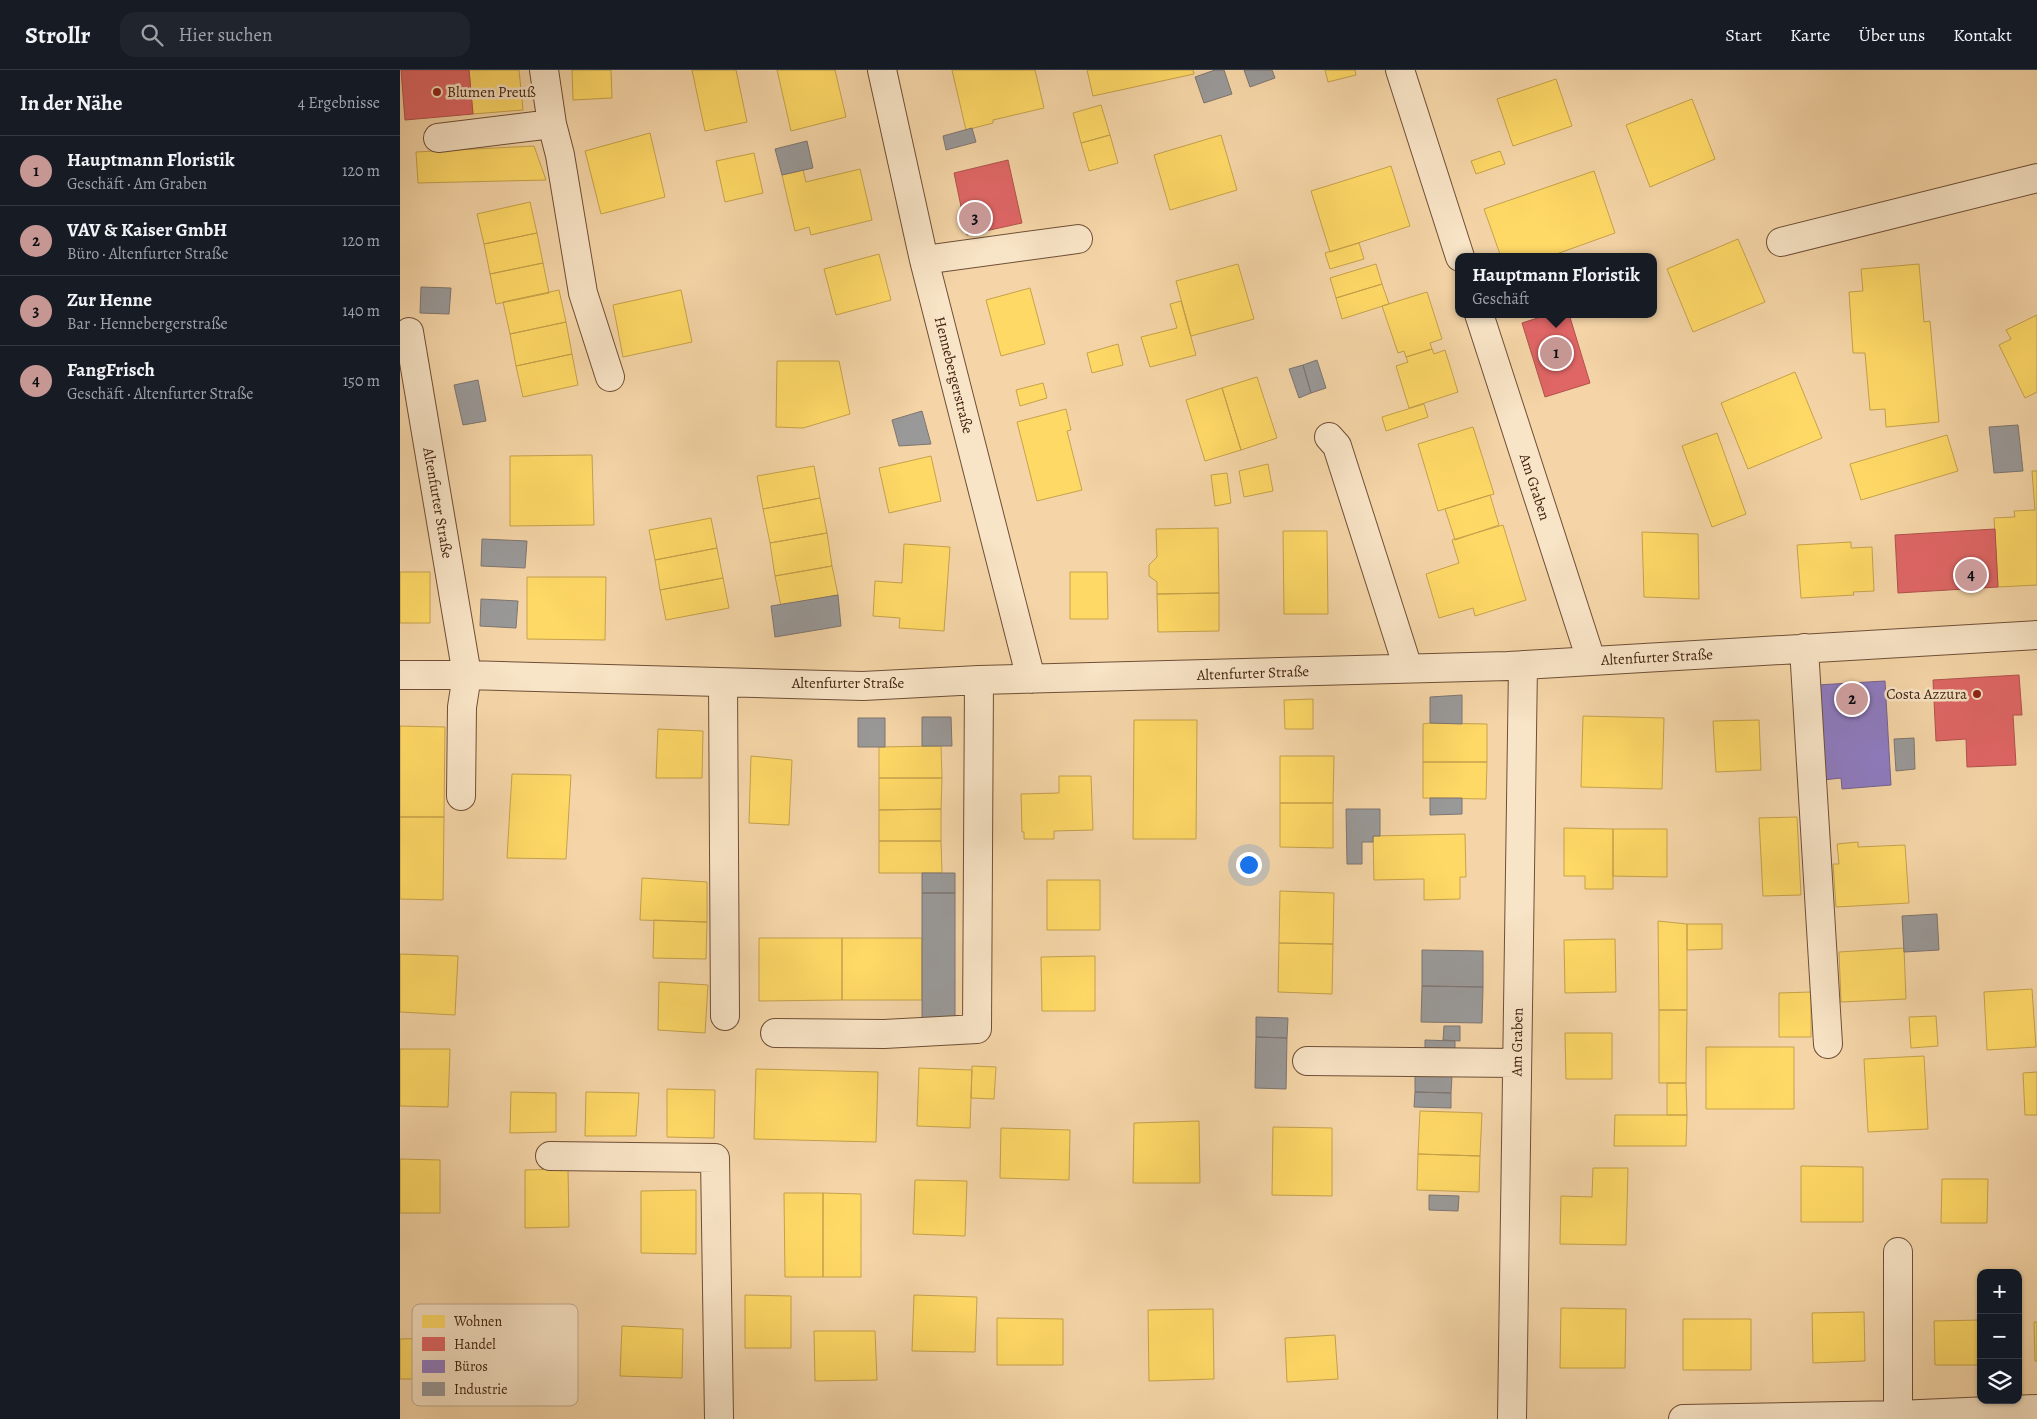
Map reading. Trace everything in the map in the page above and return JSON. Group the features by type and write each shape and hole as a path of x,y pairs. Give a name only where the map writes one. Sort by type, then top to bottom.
{"street":[{"path":"544,70 583,293 610,378"},
{"name":"Hennebergerstraße","path":"882,70 924,260 1031,679"},
{"path":"1400,70 1459,253"},
{"path":"438,138 552,124"},
{"path":"1781,242 2037,178"},
{"path":"924,260 1078,238"},
{"name":"Am Graben","path":"1480,318 1591,660"},
{"name":"Altenfurter Straße","path":"409,332 467,675"},
{"path":"1329,438 1338,446 1408,668"},
{"name":"Altenfurter Straße","path":"400,675 467,675 863,686 979,680 1523,666 1591,660 2037,635"},
{"path":"1804,648 1828,1044"},
{"name":"Am Graben","path":"1512,1419 1523,666"},
{"path":"461,796 462,707 467,675"},
{"path":"775,1033 893,1034 977,1030 979,680"},
{"path":"723,683 725,1016"},
{"path":"1307,1061 1517,1063"},
{"path":"550,1156 715,1158 719,1419"},
{"path":"1898,1252 1898,1415"},
{"path":"1683,1419 1898,1415 2037,1409"}],"building: Wohnen":[{"path":"469,70 519,70 523,110 473,114"},
{"path":"572,70 611,70 612,98 573,100"},
{"path":"692,70 736,70 747,122 705,131"},
{"path":"777,70 835,70 846,117 791,131"},
{"path":"952,70 1035,70 1044,108 993,120 993,123 966,130"},
{"path":"1087,70 1193,70 1194,74 1093,96"},
{"path":"1325,70 1355,70 1356,75 1328,82"},
{"path":"1556,79 1572,126 1513,146 1497,99"},
{"path":"1692,99 1715,159 1650,187 1626,125"},
{"path":"1101,105 1110,135 1081,143 1073,113"},
{"path":"650,133 665,197 601,214 585,151"},
{"path":"1110,135 1118,163 1089,171 1081,143"},
{"path":"1221,135 1237,190 1170,210 1154,155"},
{"path":"534,146 546,180 418,183 416,152"},
{"path":"1500,151 1505,164 1476,174 1471,161"},
{"path":"754,153 763,193 725,202 716,161"},
{"path":"1391,166 1410,226 1330,252 1311,191"},
{"path":"860,169 872,220 811,235 809,227 795,231 782,175 803,170 806,182"},
{"path":"1594,171 1615,233 1559,253 1500,253 1484,209"},
{"path":"530,202 537,233 484,244 477,214"},
{"path":"537,233 543,263 490,274 484,244"},
{"path":"1738,239 1765,302 1693,332 1667,269"},
{"path":"1359,243 1364,259 1330,269 1325,253"},
{"path":"879,254 891,300 836,315 824,269"},
{"path":"543,263 549,293 496,304 490,274"},
{"path":"1238,264 1254,319 1191,336 1176,281"},
{"path":"1376,264 1382,284 1336,298 1330,278"},
{"path":"1919,264 1924,322 1930,321 1939,422 1886,427 1885,409 1870,410 1865,353 1853,353 1849,292 1863,291 1861,269"},
{"path":"1382,284 1389,304 1342,319 1336,298"},
{"path":"1030,288 1045,344 1001,356 986,300"},
{"path":"559,290 566,322 510,334 503,302"},
{"path":"681,290 692,342 623,357 613,305"},
{"path":"1427,292 1442,339 1430,343 1432,349 1406,357 1404,351 1398,353 1382,306"},
{"path":"1181,301 1196,355 1150,367 1141,337 1177,328 1170,304"},
{"path":"2037,315 2037,392 2025,398 1999,345 2011,339 2006,330"},
{"path":"566,322 572,354 516,366 510,334"},
{"path":"1118,344 1123,365 1092,373 1087,353"},
{"path":"1432,349 1434,354 1445,350 1458,392 1409,408 1396,366 1408,362 1406,357"},
{"path":"572,354 578,385 523,397 516,366"},
{"path":"777,361 839,361 850,414 803,428 776,427"},
{"path":"1795,372 1822,438 1748,469 1721,403"},
{"path":"1257,377 1277,438 1241,450 1222,388"},
{"path":"1043,383 1047,398 1020,406 1016,390"},
{"path":"1222,388 1241,450 1205,461 1186,400"},
{"path":"1424,404 1428,417 1386,431 1382,417"},
{"path":"1066,409 1071,430 1067,431 1082,490 1037,501 1017,422"},
{"path":"1473,427 1494,494 1438,511 1418,444"},
{"path":"1717,433 1746,514 1712,527 1682,446"},
{"path":"1947,435 1958,471 1861,500 1850,464"},
{"path":"592,455 594,525 510,526 510,456"},
{"path":"931,456 941,501 889,513 879,468"},
{"path":"1268,464 1273,491 1244,497 1239,471"},
{"path":"814,466 820,498 763,509 757,476"},
{"path":"2032,471 2037,471 2037,585 1998,587 1994,518 2015,517 2014,511 2035,510"},
{"path":"1227,473 1231,503 1215,506 1211,475"},
{"path":"1490,495 1499,525 1455,540 1445,509"},
{"path":"820,498 827,533 770,543 763,509"},
{"path":"711,518 717,548 655,560 649,530"},
{"path":"1503,525 1526,600 1475,616 1473,608 1439,618 1426,574 1459,563 1452,540"},
{"path":"1218,528 1219,593 1157,594 1157,582 1149,576 1149,565 1157,557 1156,529"},
{"path":"1283,531 1327,531 1328,614 1284,614"},
{"path":"1642,532 1698,534 1699,599 1644,597"},
{"path":"827,533 832,566 775,576 770,543"},
{"path":"1851,542 1851,548 1872,547 1874,591 1853,592 1854,595 1801,598 1797,545"},
{"path":"904,544 950,547 944,631 899,628 900,618 873,616 875,581 902,583"},
{"path":"717,548 723,578 660,590 655,560"},
{"path":"832,566 838,595 781,606 775,576"},
{"path":"400,572 430,572 430,623 400,623"},
{"path":"1070,572 1107,572 1108,619 1070,619"},
{"path":"527,577 606,577 605,640 527,639"},
{"path":"723,578 729,608 666,620 660,590"},
{"path":"1219,593 1219,631 1158,632 1157,594"},
{"path":"1313,699 1313,729 1285,729 1284,700"},
{"path":"1583,716 1664,718 1662,789 1581,787"},
{"path":"1134,720 1197,720 1196,839 1133,839"},
{"path":"1759,720 1761,770 1716,772 1713,721"},
{"path":"1423,724 1487,724 1487,762 1423,762"},
{"path":"400,726 445,727 444,817 400,817"},
{"path":"658,729 703,731 702,778 656,778"},
{"path":"941,746 942,778 879,778 879,747"},
{"path":"751,756 792,760 789,825 749,823"},
{"path":"1280,756 1334,756 1333,803 1280,803"},
{"path":"1423,762 1487,762 1486,799 1423,798"},
{"path":"512,774 571,775 566,859 507,858"},
{"path":"1059,776 1091,776 1093,830 1054,831 1054,839 1024,839 1024,832 1022,832 1021,794 1059,793"},
{"path":"879,778 942,778 941,809 879,810"},
{"path":"1280,803 1333,803 1333,848 1280,847"},
{"path":"941,809 941,841 879,841 879,810"},
{"path":"400,817 444,817 443,900 400,899"},
{"path":"1797,817 1801,895 1763,896 1759,818"},
{"path":"1564,828 1613,829 1613,889 1585,889 1585,876 1564,876"},
{"path":"1613,829 1667,829 1667,877 1613,876"},
{"path":"1465,834 1466,877 1460,877 1460,899 1424,900 1424,879 1374,880 1373,836"},
{"path":"879,841 941,841 942,873 879,873"},
{"path":"1858,842 1858,847 1905,845 1909,903 1836,907 1833,864 1839,864 1837,844"},
{"path":"642,878 707,882 707,922 640,920"},
{"path":"1047,880 1100,880 1100,930 1047,930"},
{"path":"1280,891 1334,893 1333,944 1279,943"},
{"path":"654,920 707,922 706,959 653,958"},
{"path":"1658,921 1687,924 1687,1010 1659,1010"},
{"path":"1687,924 1722,924 1722,949 1687,950"},
{"path":"759,938 842,938 842,1000 759,1001"},
{"path":"842,938 922,938 922,1000 842,1000"},
{"path":"1615,939 1616,992 1565,993 1564,940"},
{"path":"1279,943 1333,944 1332,994 1278,992"},
{"path":"1904,948 1906,999 1841,1002 1839,952"},
{"path":"400,954 458,956 455,1015 400,1012"},
{"path":"1095,956 1095,1011 1042,1011 1041,957"},
{"path":"659,982 708,985 705,1033 658,1030"},
{"path":"2032,989 2036,1047 1987,1050 1984,992"},
{"path":"1811,992 1811,1037 1779,1037 1779,993"},
{"path":"1659,1010 1687,1010 1686,1083 1659,1083"},
{"path":"1936,1016 1938,1046 1911,1048 1909,1017"},
{"path":"1565,1033 1612,1033 1612,1079 1566,1079"},
{"path":"1706,1047 1794,1047 1794,1109 1706,1109"},
{"path":"400,1049 450,1049 448,1107 400,1106"},
{"path":"1924,1056 1928,1129 1868,1132 1864,1059"},
{"path":"972,1066 996,1067 994,1099 971,1098"},
{"path":"919,1068 972,1070 970,1128 917,1126"},
{"path":"756,1069 878,1072 876,1142 754,1139"},
{"path":"2037,1072 2037,1115 2025,1115 2023,1073"},
{"path":"1667,1083 1686,1083 1687,1115 1667,1115"},
{"path":"667,1089 715,1090 714,1138 667,1137"},
{"path":"511,1092 556,1093 556,1132 510,1133"},
{"path":"586,1092 639,1093 636,1136 585,1136"},
{"path":"1420,1111 1482,1113 1480,1156 1418,1154"},
{"path":"1615,1115 1687,1115 1686,1146 1614,1146"},
{"path":"1199,1121 1200,1183 1133,1183 1134,1123"},
{"path":"1273,1127 1332,1128 1332,1196 1272,1195"},
{"path":"1001,1128 1070,1130 1069,1180 1000,1178"},
{"path":"1418,1154 1480,1156 1479,1192 1417,1190"},
{"path":"400,1159 440,1160 440,1213 400,1213"},
{"path":"1801,1166 1863,1167 1863,1222 1801,1222"},
{"path":"1593,1168 1628,1168 1626,1245 1560,1244 1561,1196 1592,1197"},
{"path":"568,1169 569,1227 525,1228 525,1170"},
{"path":"1942,1179 1988,1179 1987,1223 1941,1223"},
{"path":"915,1180 967,1181 965,1236 913,1234"},
{"path":"696,1190 696,1254 641,1253 641,1191"},
{"path":"784,1193 823,1193 823,1277 785,1277"},
{"path":"823,1193 861,1194 861,1277 823,1277"},
{"path":"745,1295 791,1296 791,1348 745,1348"},
{"path":"914,1295 977,1297 975,1352 912,1351"},
{"path":"1561,1308 1626,1309 1625,1368 1560,1368"},
{"path":"1213,1309 1214,1379 1149,1381 1148,1310"},
{"path":"1864,1312 1865,1361 1813,1363 1812,1313"},
{"path":"997,1318 1063,1319 1063,1365 997,1365"},
{"path":"1683,1319 1751,1319 1751,1370 1683,1370"},
{"path":"1977,1320 1977,1365 1935,1365 1934,1321"},
{"path":"2034,1322 2037,1322 2037,1361 2035,1361"},
{"path":"622,1326 683,1329 682,1378 620,1376"},
{"path":"814,1331 875,1331 877,1380 815,1381"},
{"path":"1335,1335 1338,1379 1287,1382 1285,1338"},
{"path":"400,1339 412,1339 412,1379 400,1379"}],"building: Handel":[{"name":"Blumen Preuß","path":"401,70 469,70 473,114 405,120"},
{"path":"1008,160 1022,223 967,235 954,173"},
{"path":"1538,318 1570,318 1590,383 1545,397 1522,323"},
{"path":"1995,529 1998,587 1898,593 1895,535"},
{"path":"2019,675 2022,715 2013,715 2016,765 1967,767 1966,739 1936,741 1933,680"}],"building: Büros":[{"path":"1885,681 1891,785 1842,789 1841,778 1823,780 1817,685"}],"building: Industrie":[{"path":"1215,70 1224,70 1232,94 1204,103 1195,77"},
{"path":"1244,70 1272,70 1275,78 1250,87"},
{"path":"972,128 976,142 946,150 943,136"},
{"path":"807,141 813,168 782,175 775,149"},
{"path":"421,287 451,288 449,314 420,313"},
{"path":"1317,360 1326,388 1311,393 1303,365"},
{"path":"1303,365 1311,393 1299,398 1289,369"},
{"path":"478,380 486,421 463,425 454,385"},
{"path":"922,411 931,444 899,446 892,420"},
{"path":"2018,425 2023,471 1994,473 1989,427"},
{"path":"482,539 527,541 525,568 481,566"},
{"path":"838,595 841,626 775,637 771,606"},
{"path":"481,599 518,601 516,628 480,626"},
{"path":"1462,695 1462,724 1430,723 1430,697"},
{"path":"922,717 951,717 952,746 922,746"},
{"path":"858,718 885,718 885,747 858,747"},
{"path":"1914,738 1915,769 1896,771 1894,739"},
{"path":"1430,798 1462,798 1462,814 1430,815"},
{"path":"1346,809 1380,809 1380,836 1373,836 1373,842 1362,842 1362,864 1347,864"},
{"path":"922,873 955,873 955,893 922,893"},
{"path":"922,893 955,893 955,1018 922,1018"},
{"path":"1937,914 1939,950 1904,952 1902,916"},
{"path":"1422,950 1483,951 1483,987 1422,986"},
{"path":"1422,986 1483,987 1482,1023 1421,1022"},
{"path":"1256,1017 1288,1018 1287,1038 1256,1037"},
{"path":"1444,1026 1460,1026 1460,1041 1443,1040"},
{"path":"1256,1037 1287,1038 1286,1089 1255,1088"},
{"path":"1425,1040 1455,1041 1455,1055 1425,1055"},
{"path":"1415,1075 1452,1076 1451,1093 1415,1092"},
{"path":"1415,1092 1451,1093 1451,1108 1414,1107"},
{"path":"1429,1195 1459,1196 1458,1211 1429,1210"}],"place":[{"name":"Blumen Preuß","path":"437,92"},
{"name":"Zur Henne","path":"975,218"},
{"name":"Hauptmann Floristik","path":"1556,353"},
{"name":"FangFrisch","path":"1971,575"},
{"name":"Costa Azzura","path":"1977,694"},
{"name":"VAV & Kaiser GmbH","path":"1852,699"}]}
